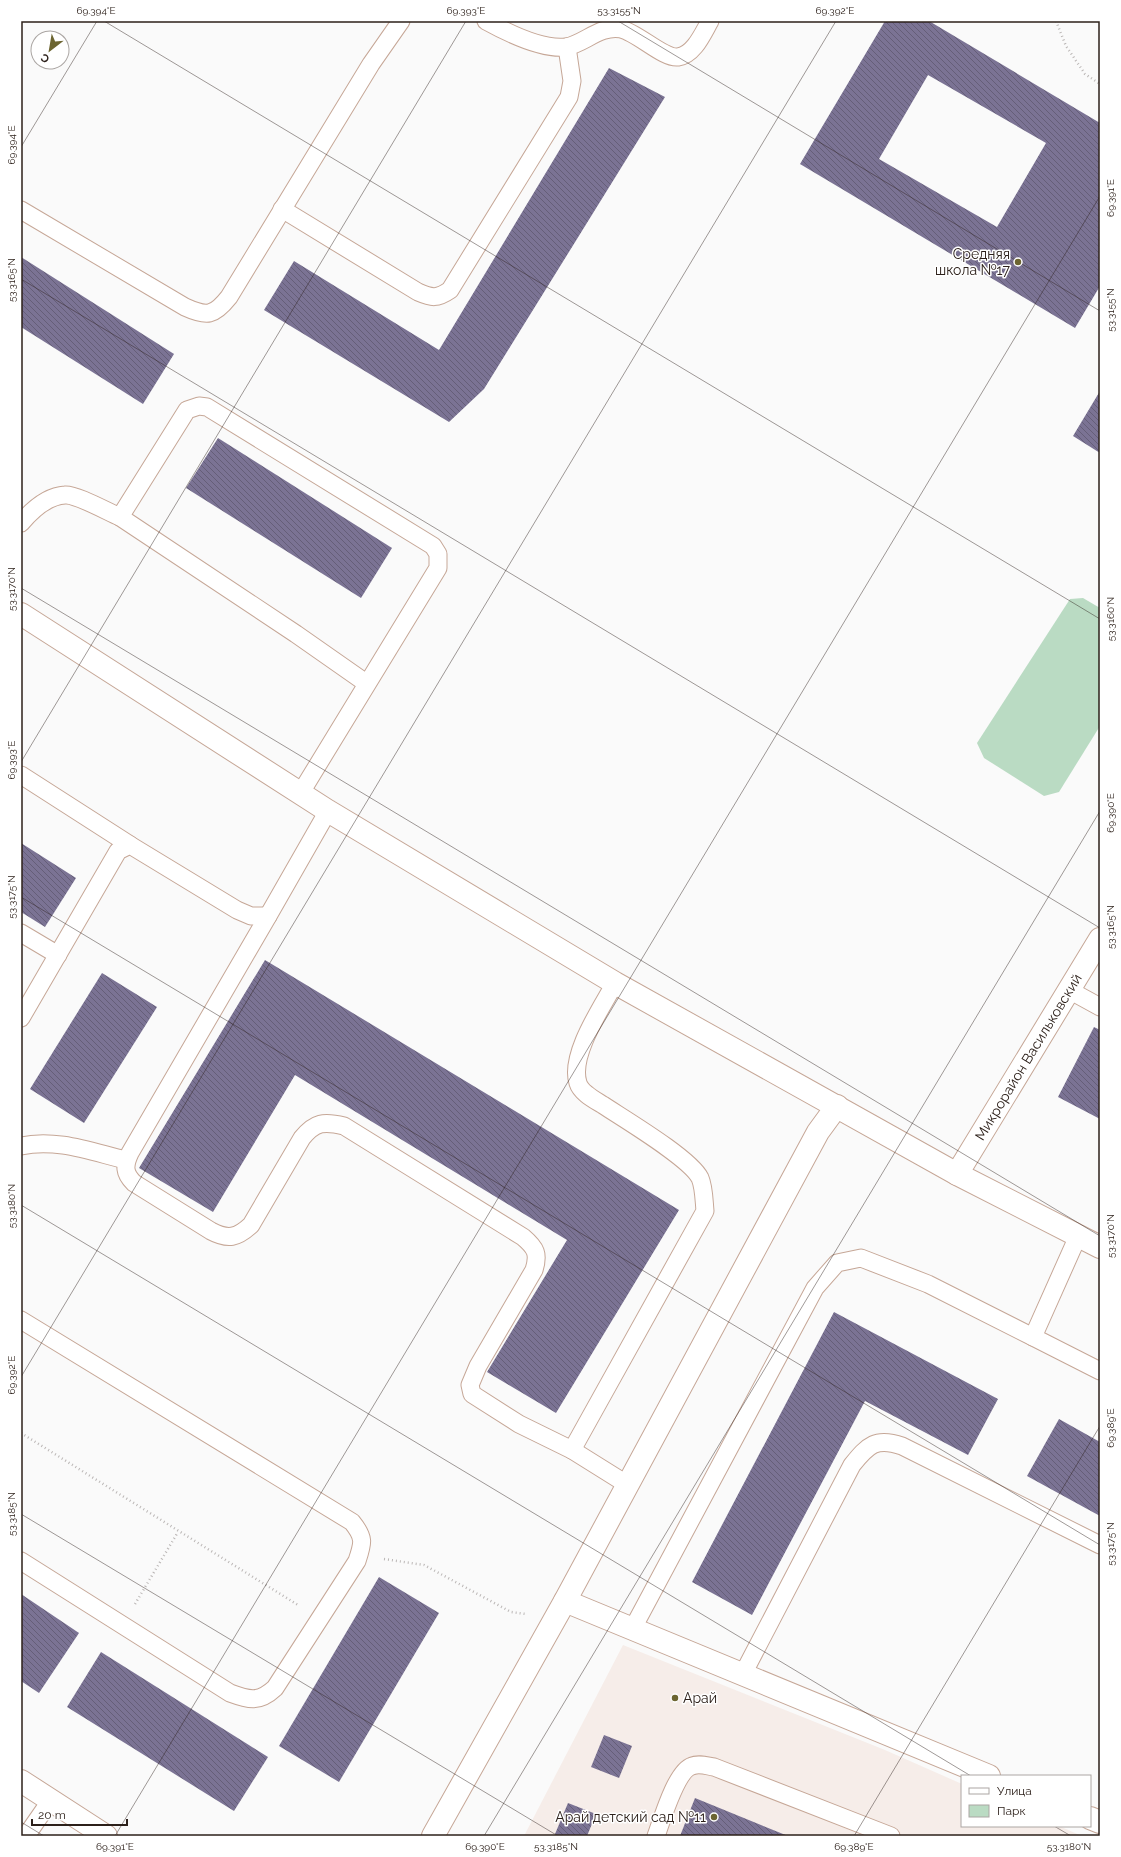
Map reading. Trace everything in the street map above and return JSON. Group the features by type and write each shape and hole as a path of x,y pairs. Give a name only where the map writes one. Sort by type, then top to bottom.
{"street":[{"path":"21,614 300,794 615,983 838,1106 957,1174 1100,1247"},
{"name":"Микрорайон Васильковский","path":"957,1174 1100,939"},
{"path":"433,1836 628,1485 818,1132 838,1106"},
{"path":"560,1609 633,1628 987,1775"},
{"path":"21,1781 106,1836"}],"lane":[{"path":"21,210 185,307 199,314 212,314 221,307 229,297 371,64 401,21"},
{"path":"486,21 537,43 567,47 604,31 620,29 628,31 670,56 678,57 687,53 692,48 710,21"},
{"path":"282,209 418,292 429,297 440,297 450,290 569,98 572,81 567,47"},
{"path":"120,517 188,410 199,406 207,407 433,546 438,554 438,568 366,683 300,794"},
{"path":"21,523 29,513 48,500 66,495 87,502 120,517 296,634 366,683"},
{"path":"21,776 237,910 251,916 268,916"},
{"path":"328,811 126,1160 125,1169 127,1176 134,1183 222,1237 232,1236 243,1232 251,1225 302,1138 310,1129 321,1124 332,1123 344,1126 532,1244 536,1252 537,1260 534,1270 478,1366 470,1385 472,1394 519,1424 572,1450 628,1485"},
{"path":"21,1018 118,851 130,845"},
{"path":"21,932 58,955"},
{"path":"572,1450 705,1211 700,1179 692,1167 586,1093 578,1084 577,1066 586,1034 615,983"},
{"path":"1069,990 1100,1006"},
{"path":"21,1146 30,1144 56,1144 126,1160"},
{"path":"1033,1337 1078,1236"},
{"path":"633,1628 815,1288 837,1263 862,1258 928,1284 1100,1371"},
{"path":"21,1320 352,1522 360,1532 363,1542 357,1561 275,1688 267,1695 256,1699 243,1698 230,1693 21,1561"},
{"path":"743,1674 852,1465 867,1448 874,1443 890,1442 902,1446 1100,1545"},
{"path":"656,1836 677,1781 684,1771 692,1766 702,1764 714,1767 891,1836"},
{"path":"26,1836 51,1800"}],"path":[{"path":"1056,21 1066,46 1085,74 1100,84"},
{"path":"21,1433 320,1619"},
{"path":"122,1625 178,1532"},
{"path":"360,1551 390,1561 424,1565 511,1612 560,1609"}],"shaded area":[{"name":"Арай","path":"623,1645 885,1750 961,1784 961,1827 1061,1827 1082,1836 524,1836"}],"green space":[{"path":"1083,598 1100,608 1100,726 1059,792 1044,796 984,758 977,743 1070,599"}],"building":[{"path":"885,21 929,21 1100,123 1100,286 1075,328 800,164","holes":["928,75 1046,143 997,227 879,159"]},
{"path":"609,68 665,97 484,389 449,422 264,310 294,261 439,350"},
{"path":"21,257 174,354 143,404 21,327"},
{"path":"1100,391 1100,453 1073,436"},
{"path":"218,438 392,548 361,598 186,488"},
{"path":"21,843 76,878 45,927 21,912"},
{"path":"265,960 679,1210 556,1413 487,1372 567,1240 295,1075 213,1212 139,1168"},
{"path":"102,973 157,1007 84,1123 30,1089"},
{"path":"1094,1027 1100,1030 1100,1119 1058,1097"},
{"path":"834,1312 998,1399 968,1455 865,1401 752,1615 692,1582"},
{"path":"1059,1419 1100,1442 1100,1516 1027,1476"},
{"path":"379,1577 439,1613 339,1782 279,1746"},
{"path":"21,1594 79,1633 39,1693 21,1681"},
{"path":"101,1652 268,1757 234,1811 67,1707"},
{"path":"604,1735 632,1746 619,1778 591,1767"},
{"name":"Арай детский сад №11","path":"695,1798 788,1836 680,1836"},
{"path":"568,1803 596,1814 587,1836 559,1836 555,1834"}],"place":[{"name":"Средняя школа №17","path":"1018,262"},
{"name":"Арай","path":"675,1698"},
{"name":"Арай детский сад №11","path":"714,1817"}]}
